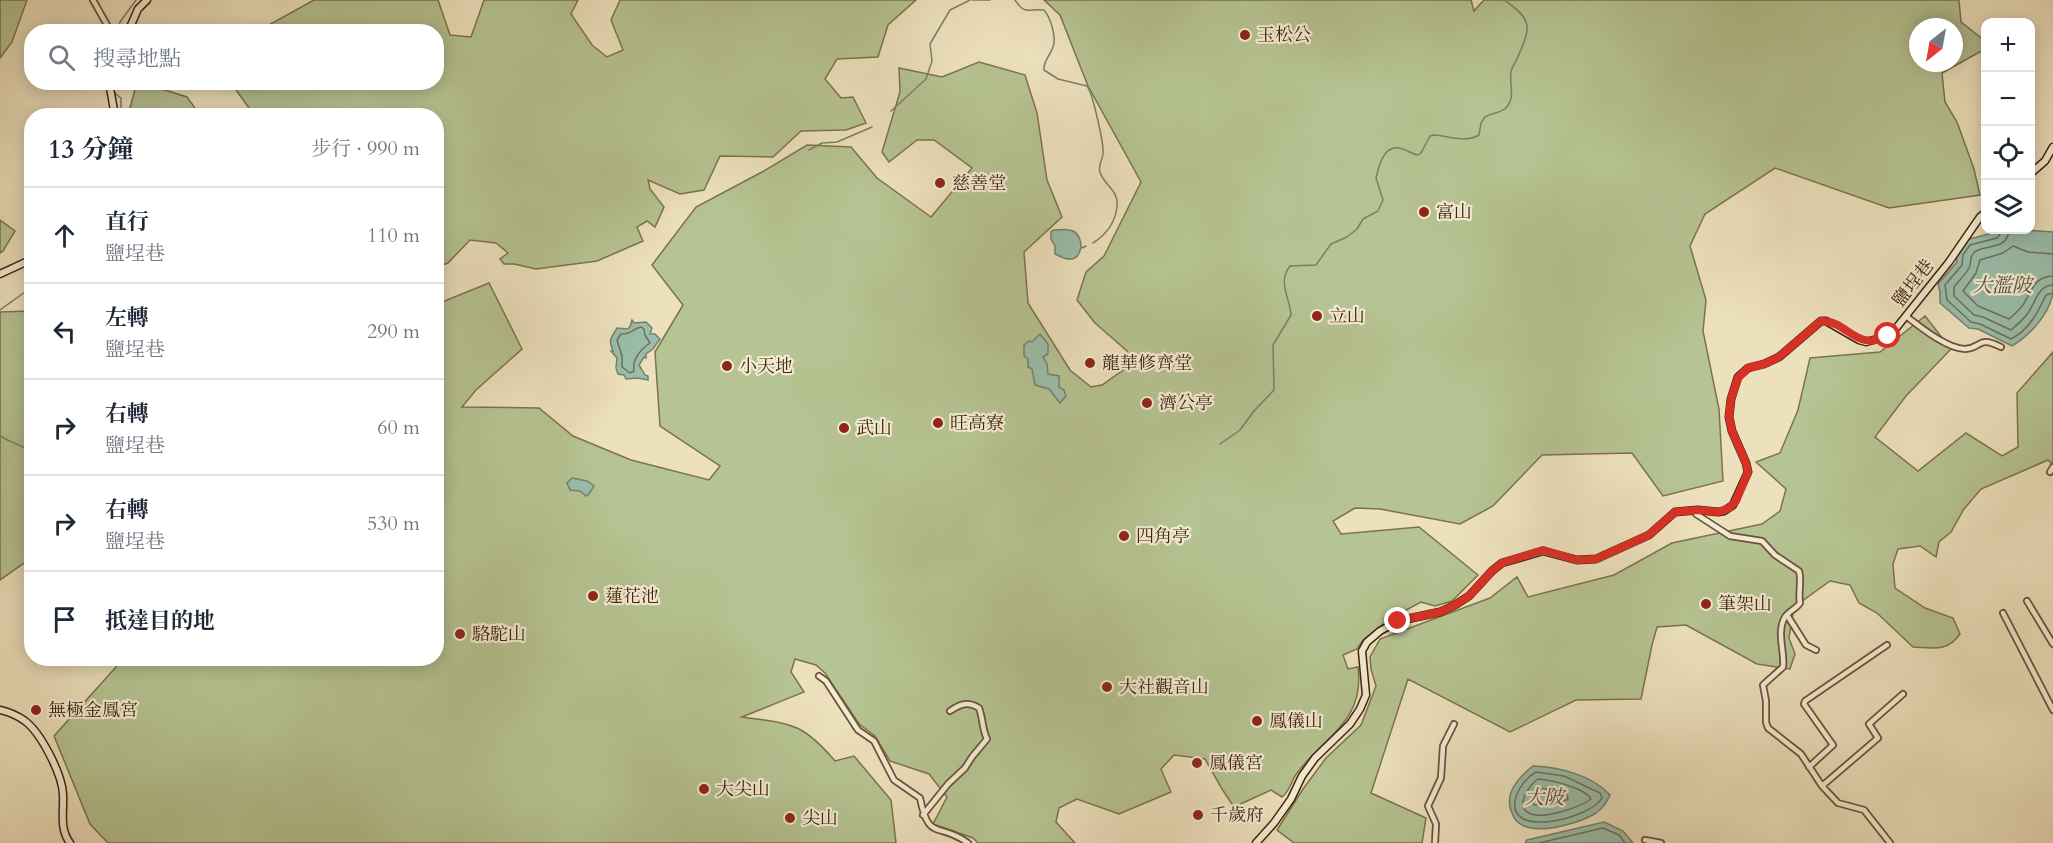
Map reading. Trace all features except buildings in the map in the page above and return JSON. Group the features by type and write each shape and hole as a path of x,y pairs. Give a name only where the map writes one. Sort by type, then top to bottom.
{"street":[{"path":"93,0 106,24"},
{"path":"131,24 138,9 147,0"},
{"path":"110,90 114,108"},
{"path":"2035,170 2045,161 2053,147"},
{"name":"鹽埕巷","path":"1256,843 1274,824 1315,758 1350,724 1360,709 1366,695 1362,651 1367,642 1398,621 1440,612 1455,605 1469,596 1502,563 1543,550 1577,560 1596,559 1649,535 1672,513 1698,510 1718,512 1729,508 1736,501 1747,476 1747,468 1732,431 1729,417 1738,378 1745,370 1779,357 1821,321 1839,327 1859,340 1873,341 1888,336 1948,262 1981,216"},
{"path":"0,274 24,263"},
{"path":"1906,316 1929,335 1960,348 1966,349 1984,341 2001,347"},
{"path":"1698,510 1696,514 1730,536 1762,541 1775,555 1799,571 1800,603 1787,615 1782,634 1783,667 1763,685 1767,705 1766,722 1771,731 1801,754 1822,786 1838,803 1864,810 1890,843"},
{"path":"2027,601 2051,634 2053,644"},
{"path":"2003,613 2053,710"},
{"path":"1787,615 1806,645 1816,650"},
{"path":"1809,767 1833,745 1804,704 1805,701 1887,645"},
{"path":"819,676 826,681 858,730 874,741 894,780 920,798 927,826 933,831 959,837 968,843"},
{"path":"1822,786 1878,738 1869,724 1903,694"},
{"path":"923,816 987,739 979,708 965,703 959,704 950,711"},
{"path":"0,710 26,722 36,732 49,754 62,788 63,827 70,843"},
{"path":"1435,843 1436,824 1428,806 1441,778 1443,746 1454,724"},
{"path":"1646,840 1661,843"}],"shaded area":[{"path":"0,0 27,0 12,42 0,58"},
{"path":"314,0 438,0 450,35 471,37 484,0 578,0 571,14 592,45 607,57 623,50 611,20 620,0 916,0 888,25 878,57 837,59 825,79 841,98 853,97 866,123 846,130 801,131 773,157 720,156 704,190 680,194 648,180 650,189 664,207 655,227 647,221 637,227 643,241 597,261 536,269 504,264 500,259 508,253 496,243 470,240 444,264 444,108 249,108 236,90 444,90 444,24 271,24"},
{"path":"1044,0 1471,0 1474,11 1484,0 1959,0 1961,18 1909,18 1909,72 1944,72 1942,73 1945,102 1957,122 1974,169 1980,195 1889,208 1775,168 1705,214 1690,246 1706,300 1703,331 1719,409 1723,481 1663,496 1632,453 1542,455 1493,506 1460,524 1380,509 1355,508 1333,521 1341,534 1419,527 1478,575 1452,601 1435,606 1421,602 1393,617 1363,640 1357,649 1343,655 1348,669 1358,667 1359,686 1349,715 1297,773 1282,797 1271,790 1234,807 1205,759 1174,755 1161,769 1171,792 1119,814 1077,799 1059,808 1056,822 1075,843 978,843 973,838 933,824 947,797 929,774 890,761 875,736 859,724 825,673 816,665 795,659 791,672 804,692 742,717 784,723 803,731 835,761 854,756 891,800 896,843 108,843 90,824 54,736 116,666 444,666 444,301 489,283 522,349 476,390 462,407 539,408 573,436 631,460 709,480 720,466 660,426 655,352 683,305 652,265 696,207 807,145 851,147 877,178 931,217 972,168 934,140 917,140 889,162 882,152 900,92 899,68 942,77 979,62 1025,75 1037,113 1047,180 1062,217 1024,252 1028,303 1070,370 1091,387 1102,385 1123,370 1127,351 1095,323 1077,300 1086,272 1104,256 1141,182 1088,86 1060,15"},
{"path":"1963,24 1981,38 1981,51 1963,61"},
{"path":"135,90 165,90 187,97 195,108 130,108"},
{"path":"0,220 15,231 0,253"},
{"path":"24,311 24,563 0,580 0,312"},
{"path":"1925,316 1951,349 1906,396 1875,437 1918,471 1966,433 2002,456 2018,447 2017,393 2053,352 2053,465 2048,460 1981,489 1964,509 1951,532 1939,542 1936,557 1920,546 1898,549 1893,564 1895,588 1925,608 1953,618 1960,634 1950,644 1940,648 1913,647 1877,613 1859,603 1850,585 1830,581 1794,607 1789,638 1795,654 1790,669 1757,664 1686,625 1657,627 1641,699 1576,700 1510,732 1408,679 1371,793 1426,818 1422,843 1294,843 1277,830 1326,758 1361,725 1376,686 1370,657 1380,639 1490,598 1517,577 1528,597 1614,575 1672,543 1762,524 1780,511 1786,489 1756,462 1780,453 1798,410 1810,358 1880,352"}],"water":[{"path":"1053,230 1068,230 1077,234 1081,248 1077,256 1067,259 1055,254 1055,246 1051,239"},
{"name":"大濫陂","path":"2053,232 2051,301 2038,324 2012,346 1978,329 1969,328 1940,303 1938,284 1957,262 1956,254 1966,240 1989,234"},
{"path":"632,320 634,323 646,322 652,328 650,334 655,334 660,339 639,365 648,376 648,380 626,379 624,375 618,374 617,358 611,351 613,351 611,339 617,328 627,329"},
{"path":"1040,334 1048,344 1048,354 1043,357 1047,364 1048,374 1059,376 1059,387 1064,390 1066,396 1060,403 1049,389 1035,385 1032,369 1028,367 1028,359 1024,356 1024,345 1029,341 1032,342"},
{"path":"572,478 587,481 594,486 586,496 580,491 570,490 567,483"},
{"name":"大陂","path":"1533,766 1553,768 1585,777 1610,795 1604,805 1589,817 1550,828 1524,826 1514,817 1510,799 1514,786"},
{"name":"大陂","path":"1604,822 1623,831 1633,843 1525,843 1527,840"}],"waterway":[{"path":"119,24 136,0"},
{"path":"891,111 926,79 932,61 930,44 950,10 970,0"},
{"path":"972,0 990,0"},
{"path":"1015,0 1025,10 1044,10 1051,22 1054,43 1044,70 1058,79 1087,86 1092,99 1103,149 1100,172 1117,200 1115,217 1110,227 1093,243"},
{"path":"1220,444 1240,430 1274,390 1273,345 1291,315 1284,284 1286,272 1290,266 1316,265 1331,244 1347,237 1357,229 1363,219 1378,211 1383,200 1376,178 1385,153 1399,148 1418,155 1430,136 1434,135 1463,139 1474,137 1479,135 1481,123 1485,117 1504,110 1509,104 1511,72 1525,40 1527,26 1521,14 1504,0"},
{"path":"112,91 121,98 121,108"},
{"path":"809,150 822,143 837,142 872,127"},
{"path":"1082,248 1086,246"},
{"path":"0,310 24,293"},
{"path":"0,436 24,447"}],"place":[{"name":"玉松公","path":"1245,35"},
{"name":"慈善堂","path":"940,183"},
{"name":"富山","path":"1424,212"},
{"name":"立山","path":"1317,316"},
{"name":"龍華修齊堂","path":"1090,363"},
{"name":"小天地","path":"727,366"},
{"name":"濟公亭","path":"1147,403"},
{"name":"旺高寮","path":"938,423"},
{"name":"武山","path":"844,428"},
{"name":"四角亭","path":"1124,536"},
{"name":"蓮花池","path":"593,596"},
{"name":"筆架山","path":"1706,604"},
{"name":"駱駝山","path":"460,634"},
{"name":"大社觀音山","path":"1107,687"},
{"name":"無極金鳳宮","path":"36,710"},
{"name":"鳳儀山","path":"1257,721"},
{"name":"鳳儀宮","path":"1197,763"},
{"name":"大尖山","path":"704,789"},
{"name":"千歲府","path":"1198,815"},
{"name":"尖山","path":"790,818"}],"route":[{"path":"1398,621 1440,612 1455,605 1469,596 1502,563 1543,550 1577,560 1596,559 1649,535 1672,513 1698,510 1724,511 1736,501 1748,472 1729,417 1731,399 1741,373 1748,368 1779,357 1821,321 1839,327 1866,342 1888,336"}]}
